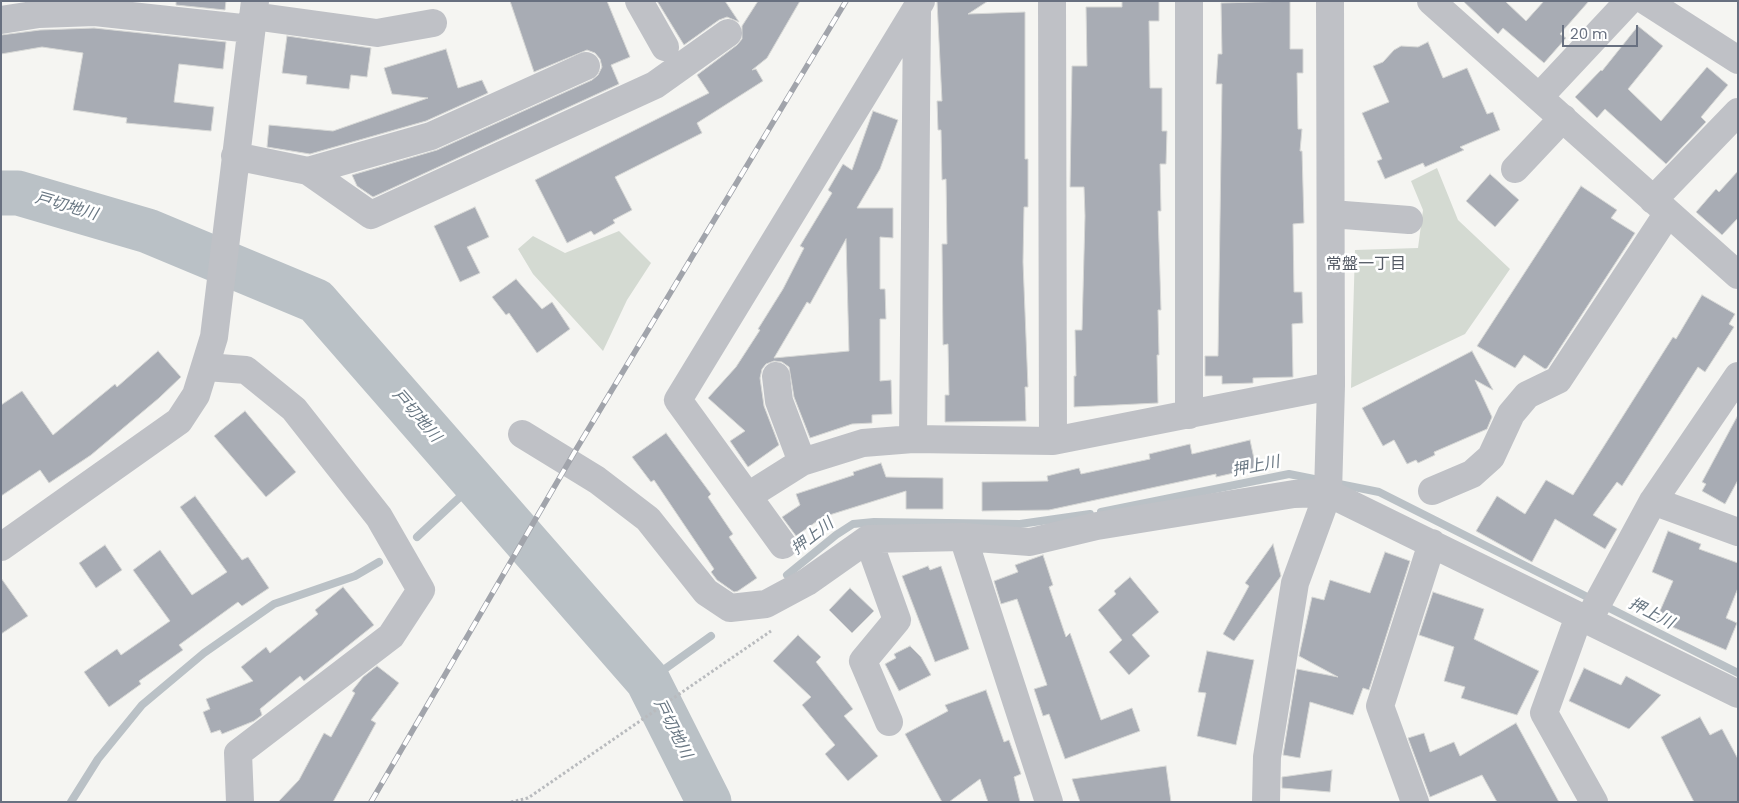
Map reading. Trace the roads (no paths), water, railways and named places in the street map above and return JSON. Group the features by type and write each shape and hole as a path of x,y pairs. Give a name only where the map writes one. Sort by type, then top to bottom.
{"street":[{"path":"639,1 665,47"},
{"path":"1052,1 1053,441"},
{"path":"1189,1 1189,415"},
{"path":"1266,802 1267,757 1295,583 1328,493 1331,386 1330,1"},
{"path":"1431,1 1540,96 1738,275"},
{"path":"1540,96 1629,1"},
{"path":"1646,1 1738,60"},
{"path":"913,439 919,5"},
{"path":"783,545 678,400 919,5"},
{"path":"1,20 39,14 95,12 253,16 377,33 433,23"},
{"path":"1,547 179,421 196,395 214,337 253,16"},
{"path":"308,171 371,215 655,85 728,33"},
{"path":"234,162 308,171 431,136 586,66"},
{"path":"1432,491 1472,474 1491,457 1511,414 1527,395 1558,380 1660,206 1738,112"},
{"path":"1515,169 1563,118"},
{"path":"1330,214 1408,220"},
{"path":"206,367 246,370 294,409 379,516 421,590 391,636 238,753 240,802"},
{"path":"776,376 779,401 802,462"},
{"path":"1594,802 1544,713 1583,618 1653,500 1738,376"},
{"path":"748,496 802,462 863,443 913,439 1053,441 1331,386"},
{"path":"522,434 596,480 648,520 706,592 730,608 766,604 808,582 868,539 963,537 1030,542 1115,523 1294,494 1328,493 1738,694"},
{"path":"1653,500 1738,532"},
{"path":"963,537 1049,802"},
{"path":"868,539 897,620 863,661 889,722"},
{"path":"1415,802 1380,706 1432,543"}],"waterway":[{"name":"戸切地川","path":"1,193 18,193 148,231 316,301 648,681 709,802"},
{"name":"押上川","path":"1101,512 1289,474 1379,492 1738,673"},
{"path":"417,537 475,483"},
{"name":"押上川","path":"787,575 836,535 853,524 874,522 1020,524 1090,514"},
{"path":"71,802 98,759 142,705 204,653 274,604 355,576 379,562"},
{"name":"押上川","path":"648,681 711,636"}],"railway":[{"path":"371,802 574,453 846,1"}],"district":[{"name":"常盤一丁目","path":"1366,265"}]}
